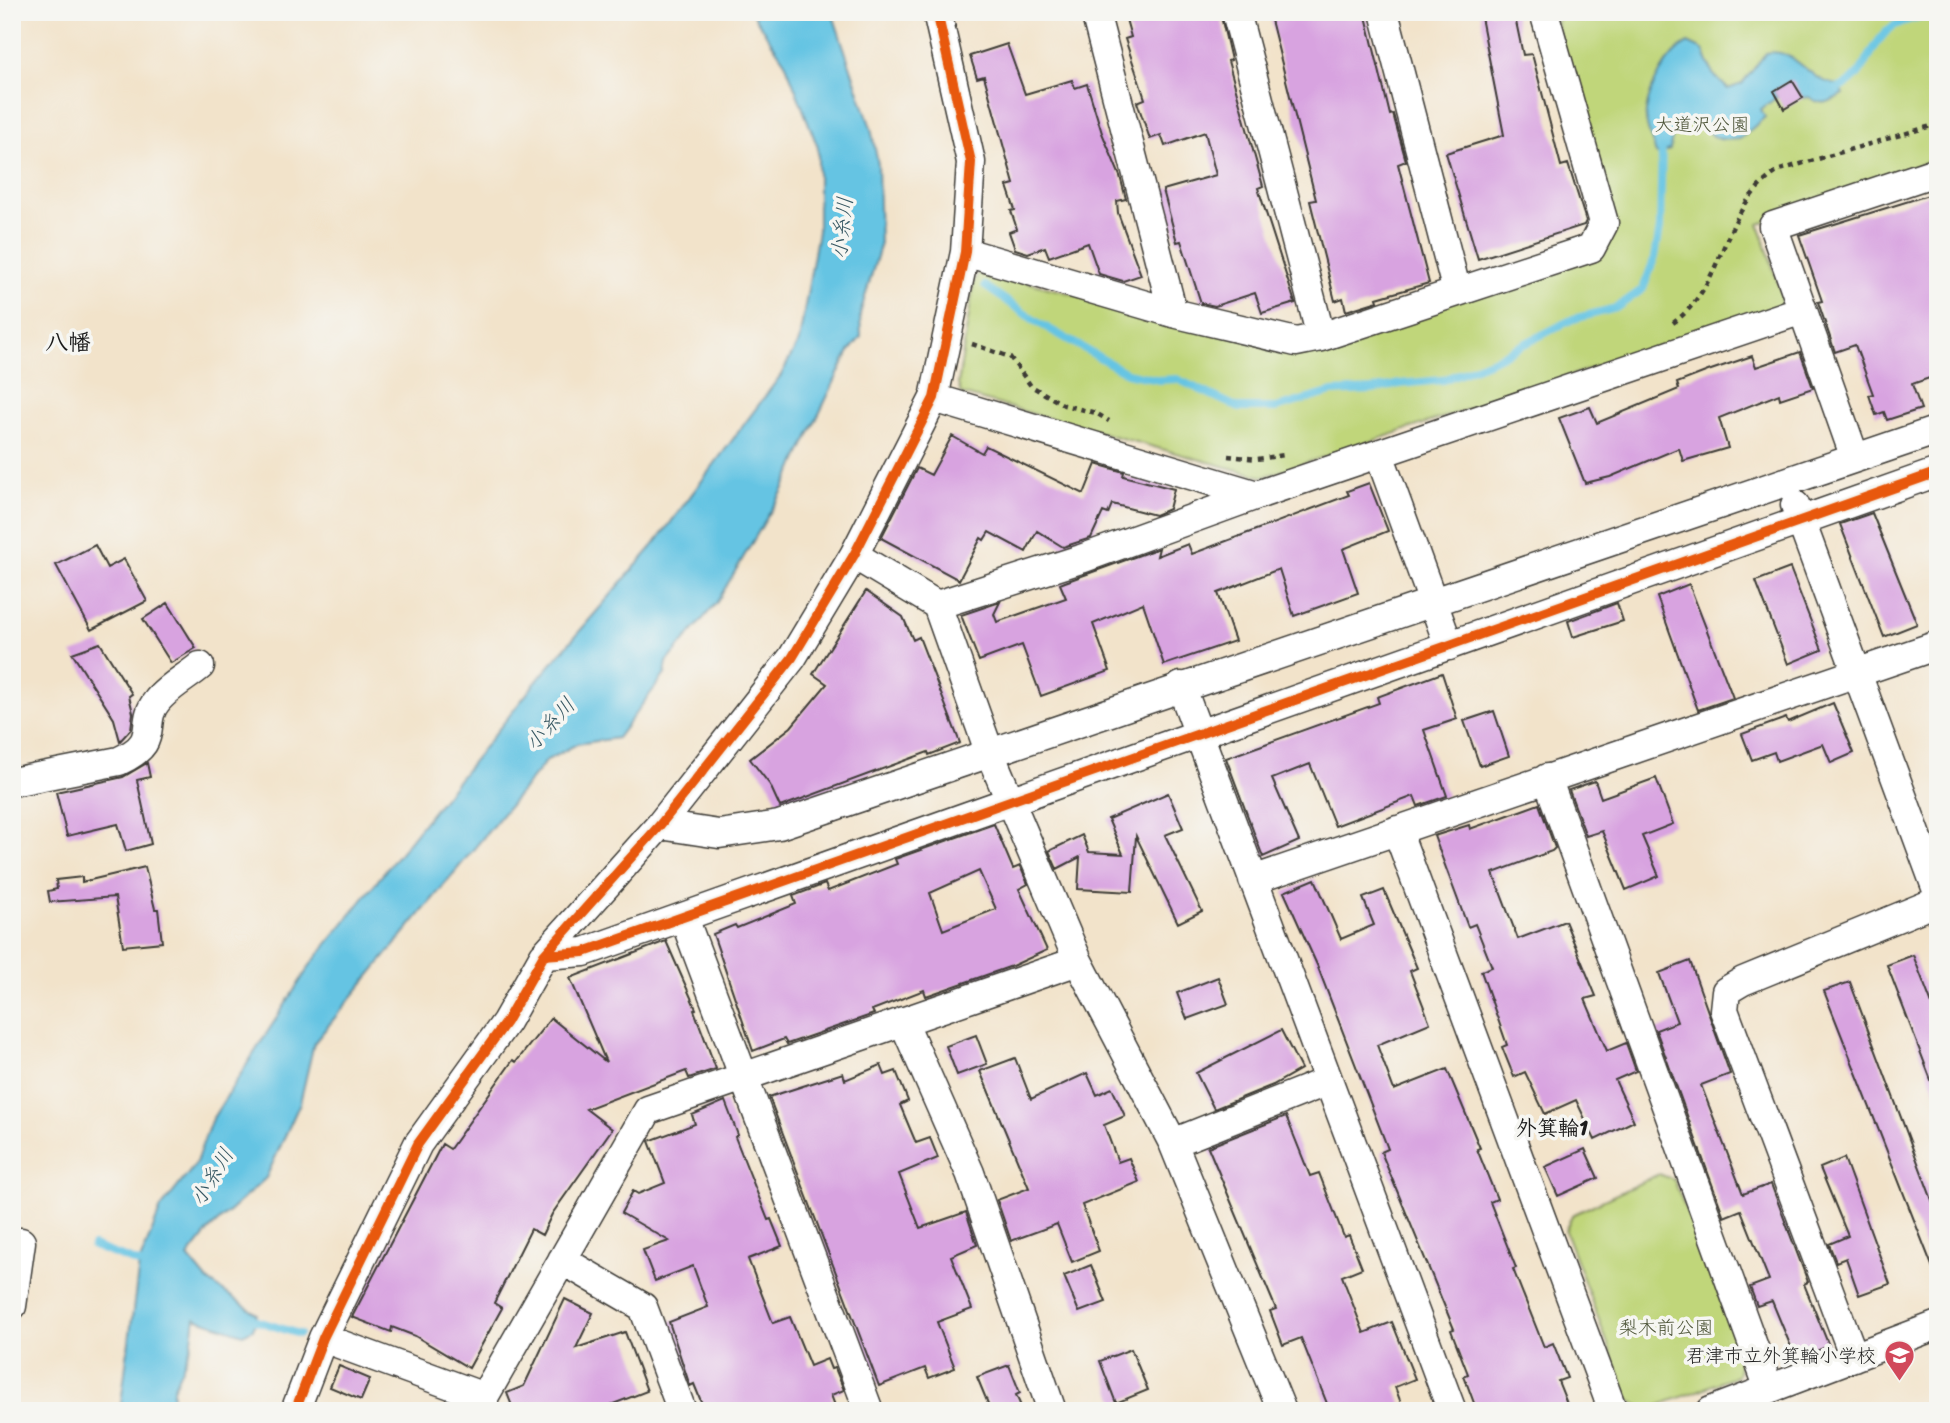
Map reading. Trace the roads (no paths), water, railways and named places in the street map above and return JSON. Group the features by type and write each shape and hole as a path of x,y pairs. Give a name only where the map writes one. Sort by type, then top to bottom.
{"street":[{"path":"295,1411 323,1338 418,1144 506,1022 544,955 660,825 792,659 854,555 934,398 965,252 971,162 937,12"},
{"path":"1095,12 1173,313"},
{"path":"1236,12 1321,337"},
{"path":"1384,12 1457,292"},
{"path":"965,252 1173,313 1296,342 1321,337 1591,248 1604,223 1544,12"},
{"path":"1855,458 1773,226 1938,171"},
{"path":"937,605 1081,559 1257,495 1802,310"},
{"path":"934,398 1257,495"},
{"path":"660,825 719,834 779,825 989,751 1938,430"},
{"path":"1379,454 1449,646"},
{"path":"544,955 584,953 1938,472"},
{"path":"1786,482 1938,893"},
{"path":"854,555 937,605 989,751 1078,961 1173,1143 1282,1411"},
{"path":"1253,880 1938,645"},
{"path":"12,782 119,761 132,755 149,732 151,712 157,700 200,666"},
{"path":"1181,686 1452,1411"},
{"path":"1547,778 1769,1389"},
{"path":"1397,830 1613,1411"},
{"path":"1854,1357 1724,1010 1726,991 1743,981 1938,901"},
{"path":"684,918 869,1411"},
{"path":"323,1338 484,1404 648,1110 1078,961"},
{"path":"903,1021 970,1173 1052,1411"},
{"path":"1173,1143 1328,1081"},
{"path":"12,1242 21,1242 12,1306"},
{"path":"562,1260 643,1307 682,1411"},
{"path":"1712,1411 1938,1325"}],"water":[{"name":"小糸川","path":"751,12 832,12 871,128 878,164 880,246 860,314 861,337 848,353 782,492 717,602 667,662 665,674 617,738 577,744 547,760 314,1043 300,1103 266,1178 209,1230 188,1257 207,1280 257,1314 253,1329 243,1334 195,1318 191,1346 173,1389 172,1411 120,1411 139,1264 161,1208 195,1165 211,1121 242,1072 311,964 541,676 653,546 781,375 799,341 818,231 818,148 785,62"},
{"path":"1688,43 1703,50 1713,74 1728,89 1742,84 1766,53 1777,52 1794,59 1817,77 1838,85 1843,94 1830,101 1818,102 1809,97 1803,98 1791,81 1774,91 1777,97 1761,109 1765,117 1740,139 1719,139 1701,126 1686,124 1674,134 1670,150 1656,154 1646,121 1648,102 1666,63"}],"waterway":[{"path":"1832,90 1853,80 1877,43 1892,27 1933,12"},
{"path":"985,286 1037,322 1127,373 1159,380 1177,379 1239,408 1276,408 1332,392 1372,390 1443,380 1493,360 1573,319 1616,308 1643,289 1655,257 1660,228 1662,143"},
{"path":"93,1246 149,1267"},
{"path":"245,1317 299,1334"}],"place":[{"name":"君津市立外箕輪小学校","path":"1899,1382"}],"district":[{"name":"八幡","path":"68,342"},
{"name":"外箕輪1","path":"1552,1128"}],"park label":[{"name":"大道沢公園","path":"1702,124"},
{"name":"梨木前公園","path":"1666,1327"}]}
